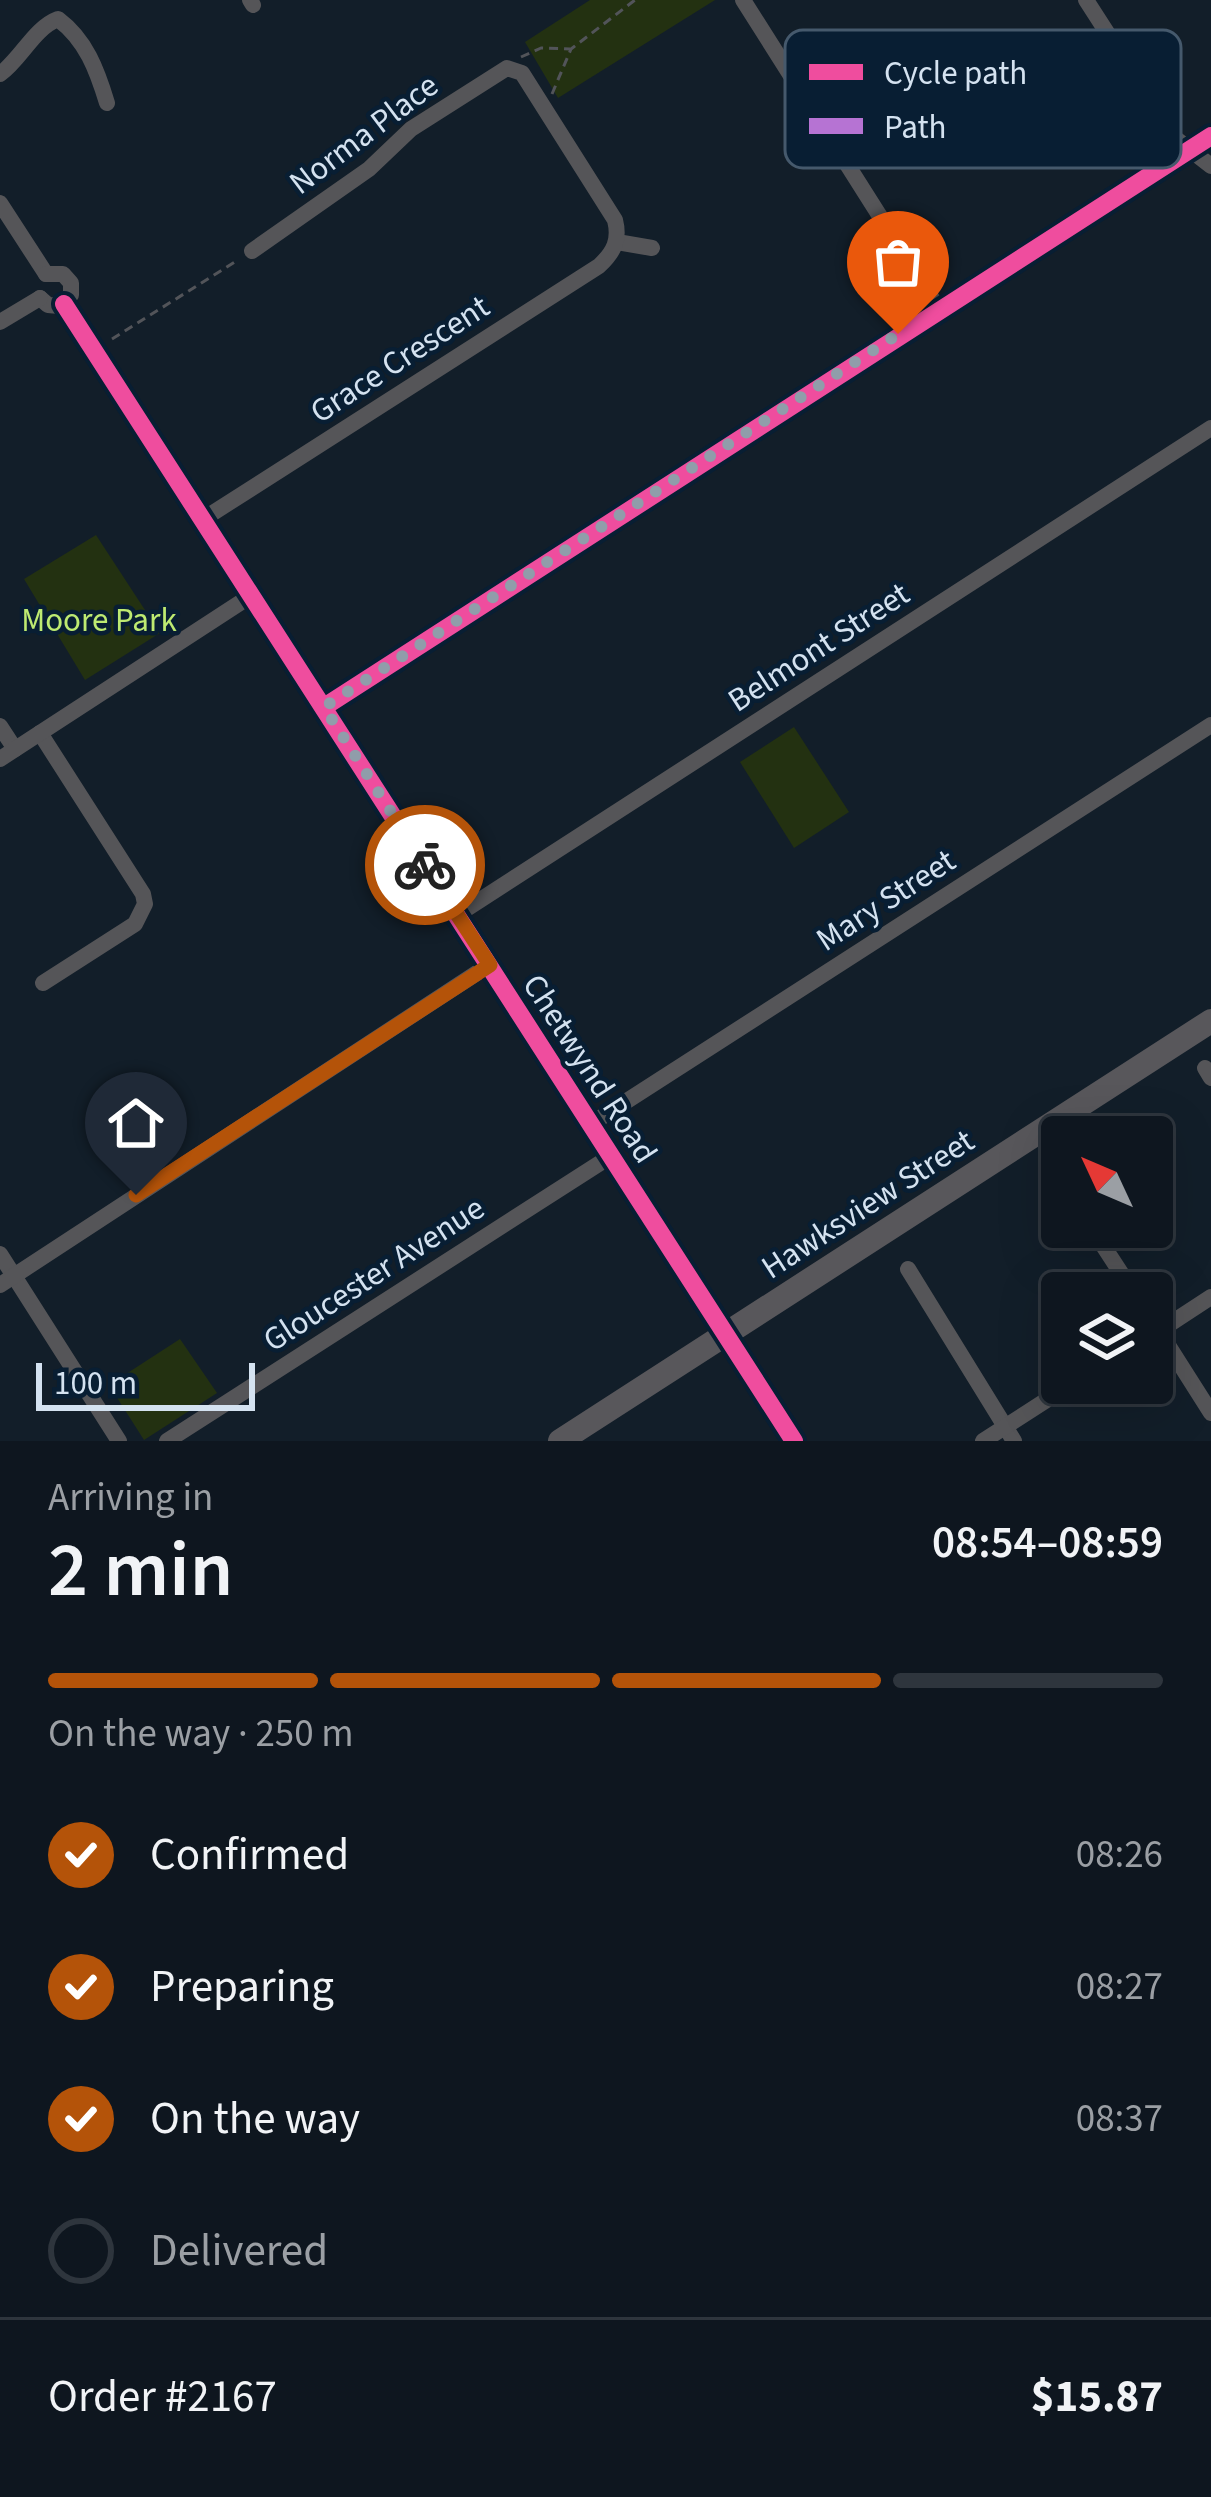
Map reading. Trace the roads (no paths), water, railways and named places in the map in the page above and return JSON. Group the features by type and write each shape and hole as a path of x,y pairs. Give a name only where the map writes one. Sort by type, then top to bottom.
{"main road":[{"name":"Hawksview Street","path":"560,1441 1211,1021"}],"street":[{"path":"743,0 785,66"},
{"path":"1086,0 1105,30"},
{"path":"0,74 23,55 45,24 58,19 84,47 107,103"},
{"name":"Norma Place","path":"252,251 369,170 411,129 510,68 522,73 615,220 617,242"},
{"path":"1181,155 1211,136"},
{"path":"1181,140 1211,166"},
{"path":"849,168 938,308"},
{"path":"324,707 1160,168"},
{"path":"0,203 46,274"},
{"path":"617,242 652,248"},
{"name":"Grace Crescent","path":"205,518 599,266 617,242"},
{"path":"58,272 68,278 72,289 64,304 48,305 40,298 38,288 46,274 58,272"},
{"path":"0,322 40,298"},
{"name":"Chetwynd Road","path":"64,304 794,1441"},
{"name":"Belmont Street","path":"457,915 1211,428"},
{"path":"0,725 8,754 252,595"},
{"name":"Mary Street","path":"591,1124 1211,725"},
{"path":"40,733 146,904 135,924 43,983"},
{"path":"7,1280 490,965"},
{"name":"Gloucester Avenue","path":"167,1441 611,1156"},
{"path":"0,1254 7,1280 119,1441"},
{"path":"908,1269 1009,1434"},
{"path":"1173,1317 1211,1297"},
{"path":"1173,1353 1211,1413"},
{"path":"982,1441 1009,1434 1047,1404"}],"park label":[{"name":"Moore Park","path":"99,619"}]}
